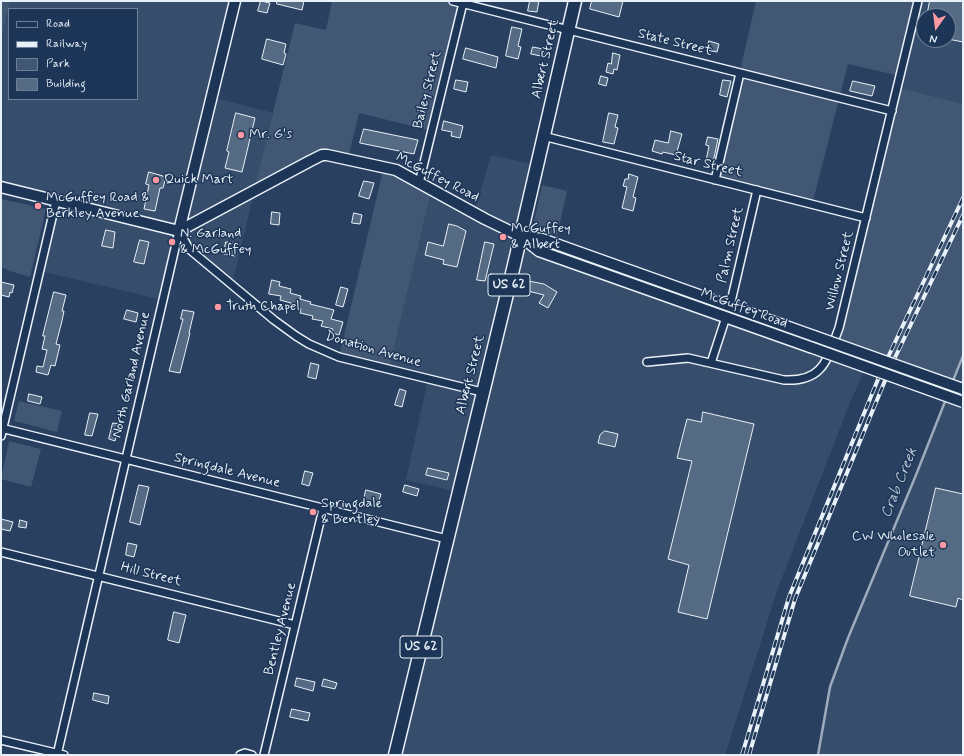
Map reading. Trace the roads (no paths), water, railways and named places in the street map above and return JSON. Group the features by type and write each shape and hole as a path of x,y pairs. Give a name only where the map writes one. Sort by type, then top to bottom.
{"main road":[{"name":"North Garland Avenue","path":"179,231 235,1"},
{"name":"Albert Street","path":"395,755 513,269 575,1"},
{"name":"McGuffey Road","path":"179,231 322,155 396,170 484,219 520,236 539,251 963,402"},
{"path":"1,187 179,231"},
{"name":"McGuffey Road","path":"520,236 542,239 963,389"}],"street":[{"name":"State Street","path":"453,1 892,111"},
{"name":"Willow Street","path":"647,362 688,358 784,380 807,378 816,373 825,364 839,328 892,111 916,1"},
{"name":"Bailey Street","path":"419,182 462,3"},
{"path":"715,180 740,73"},
{"name":"Star Street","path":"543,136 866,218"},
{"name":"Palm Street","path":"730,306 757,190"},
{"path":"1,436 56,201"},
{"name":"Donation Avenue","path":"179,231 189,249 274,320 309,344 339,356 482,392"},
{"name":"North Garland Avenue","path":"59,754 179,231"},
{"path":"711,363 726,317"},
{"name":"Springdale Avenue","path":"2,428 447,539"},
{"name":"Bentley Avenue","path":"264,755 323,509"},
{"name":"Hill Street","path":"1,552 295,625"},
{"path":"1,740 59,754"},
{"path":"240,755 245,753 252,755"}],"waterway":[{"name":"Crab Creek","path":"952,383 963,356"},
{"name":"Crab Creek","path":"818,755 830,687 848,638 946,399"}],"railway":[{"path":"742,755 789,597 881,372 963,198"},
{"path":"749,755 795,599 891,366 963,215"}],"place":[{"name":"Mr. G's","path":"241,135"},
{"name":"Quick Mart","path":"156,180"},
{"name":"McGuffey Road & Berkley Avenue","path":"38,206"},
{"name":"McGuffey & Albert","path":"503,237"},
{"name":"N. Garland & McGuffey","path":"172,242"},
{"name":"Truth Chapel","path":"218,307"},
{"name":"Springdale & Bentley","path":"313,512"},
{"name":"CW Wholesale Outlet","path":"943,545"}]}
